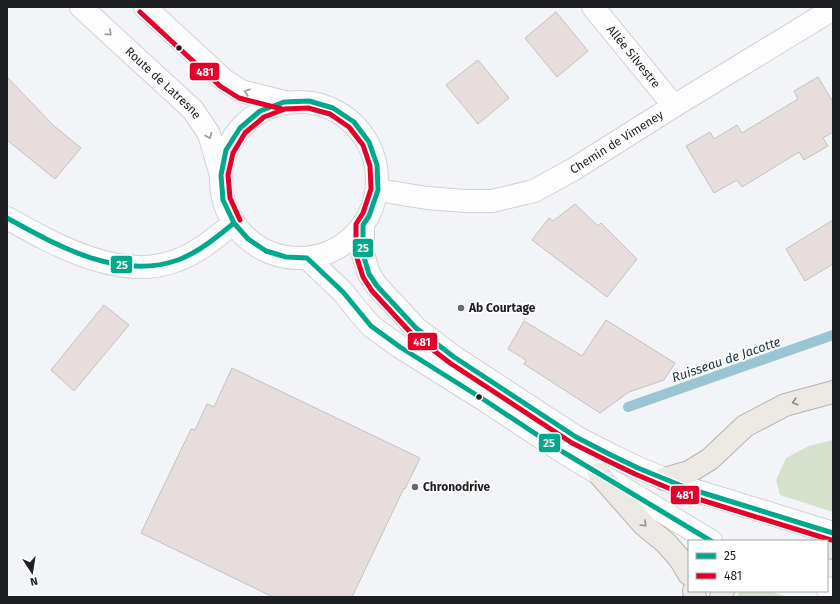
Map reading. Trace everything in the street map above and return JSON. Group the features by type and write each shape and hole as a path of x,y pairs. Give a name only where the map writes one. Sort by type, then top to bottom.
{"highway":[{"path":"664,479 689,472 710,459 745,426 785,405 833,392"},
{"path":"599,474 644,525 666,543 680,559 688,572"}],"street":[{"name":"Route de Latresne","path":"80,7 194,110 209,134 221,176"},
{"path":"144,7 224,80 241,91 284,102 309,102 333,108 354,122 369,142 377,165 378,190 369,216 353,237 332,251 307,258 286,257 266,251 248,239 234,223 223,200 221,176 226,150 240,128 260,111 284,102"},
{"name":"Allée Silvestre","path":"593,7 674,106"},
{"name":"Chemin de Vimeney","path":"378,190 427,198 465,201 492,201 534,191 574,169 833,9"},
{"path":"7,218 45,239 81,255 128,267 159,266 178,261 195,252 234,223"},
{"path":"362,225 363,254 369,274 377,286 416,328 454,356 576,437 611,455 687,488 833,533"},
{"path":"307,258 343,292 372,326 400,347 563,452 709,540"}],"green space":[{"path":"833,440 833,512 780,495 776,480 786,458 809,446"},
{"path":"740,592 773,592 787,597 736,597"}],"building":[{"path":"556,12 588,51 557,77 525,38"},
{"path":"478,60 509,98 478,124 446,85"},
{"path":"7,77 53,125 81,148 55,179 7,140"},
{"path":"818,77 833,102 833,132 823,138 828,146 804,160 799,152 742,187 737,180 714,193 686,146 710,132 714,139 737,125 742,133 798,99 794,91"},
{"path":"575,204 598,226 601,223 637,259 607,297 532,240 549,218 553,221"},
{"path":"833,220 833,264 805,281 786,249"},
{"path":"104,305 129,325 74,391 51,370"},
{"path":"606,320 675,363 664,380 629,392 600,413 524,364 526,360 508,349 524,321 582,356"},
{"path":"232,368 420,458 352,597 273,597 141,533 191,429 195,430 207,404 214,407"}],"waterway":[{"name":"Ruisseau de Jacotte","path":"628,407 833,335"}],"transit line":[{"name":"481","path":"140,12 220,86 239,98 282,109"},
{"name":"25","path":"709,540 563,452 400,347 371,326 343,292 307,258 286,257 266,251 248,239 234,223 223,200 221,175 226,150 240,128 260,111 284,102 309,101 333,108 354,122 369,142 377,165 378,190 369,216 363,225 363,254 369,274 377,286 416,328 454,357 576,437 611,455 687,488 833,533"},
{"name":"481","path":"240,220 230,198 228,175 233,153 245,133 264,117 285,109 308,108 330,114 349,127 363,145 370,166 371,189 363,213 356,224 356,255 363,277 372,291 411,333 450,363 572,443 608,461 685,495 831,540"},
{"name":"25","path":"7,218 68,249 111,263 134,266 156,265 186,257 208,244 234,223"}],"place":[{"name":"Ab Courtage","path":"461,308"},
{"name":"Chronodrive","path":"415,487"}]}
